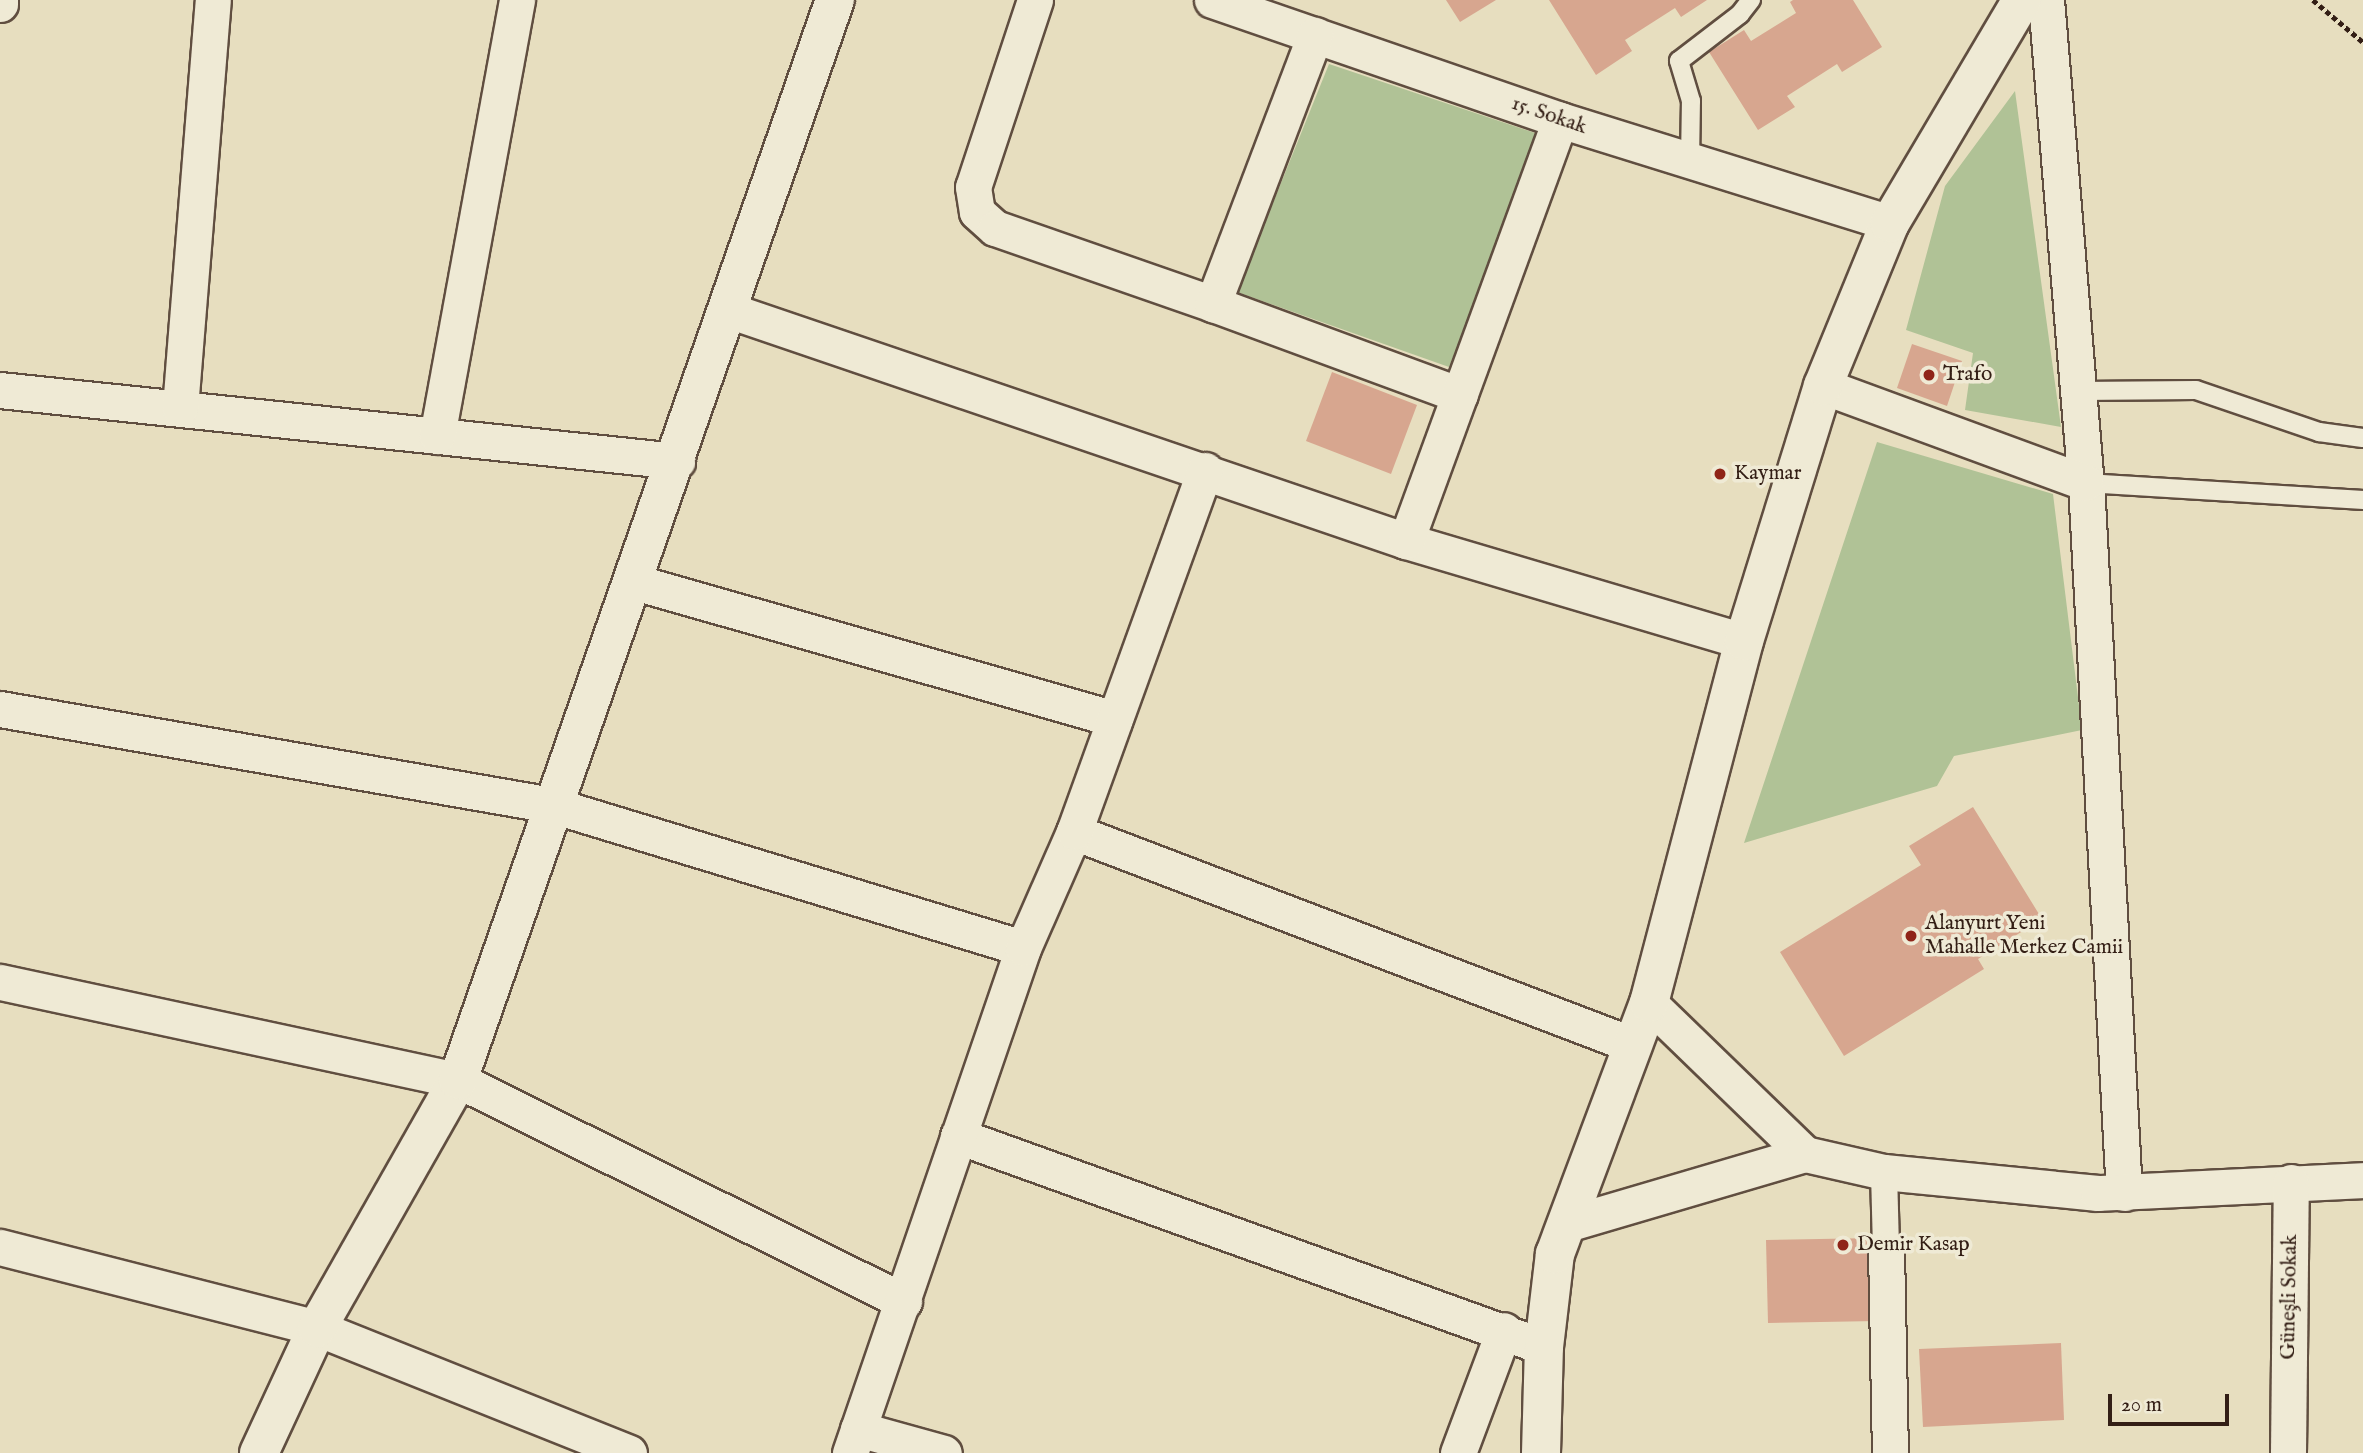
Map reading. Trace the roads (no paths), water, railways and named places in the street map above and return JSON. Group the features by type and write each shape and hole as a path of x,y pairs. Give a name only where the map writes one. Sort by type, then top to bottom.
{"street":[{"path":"180,408 214,0"},
{"path":"438,436 517,0"},
{"path":"259,1453 317,1328 458,1080 631,581 677,461 835,0"},
{"path":"1035,0 973,187 977,212 995,228 1213,304 1460,395"},
{"name":"15. Sokak","path":"1212,0 1560,120 1890,223"},
{"path":"1541,1453 1544,1347 1555,1254 1649,1003 1744,641 1823,386 1890,223 2022,0"},
{"path":"2046,0 2086,483 2124,1193"},
{"path":"1213,304 1315,35"},
{"path":"1406,541 1560,120"},
{"path":"728,310 1205,470 1406,541 1744,641"},
{"path":"1823,386 2086,483"},
{"path":"0,390 677,461"},
{"path":"944,1453 854,1441 1023,948 1074,832 1205,470"},
{"path":"631,581 1115,719"},
{"path":"0,709 552,805 1023,948"},
{"path":"1074,832 1633,1045"},
{"path":"0,982 458,1080 904,1301"},
{"path":"1649,1003 1805,1154"},
{"path":"958,1136 1504,1330 1544,1347"},
{"path":"1567,1224 1805,1154 1884,1172 2124,1193 2363,1180"},
{"path":"1884,1172 1890,1453"},
{"name":"Güneşli Sokak","path":"2288,1453 2291,1182"},
{"path":"0,1247 317,1328 629,1453"},
{"path":"1458,1453 1504,1330"}],"lane":[{"path":"1690,162 1691,101 1679,61 1740,14 1751,0"},
{"path":"2079,391 2196,390 2319,432 2363,438"},
{"path":"2086,483 2363,500"}],"place":[{"name":"Trafo","path":"1929,375"},
{"name":"Kaymar","path":"1720,474"},
{"name":"Alanyurt Yeni Mahalle Merkez Camii","path":"1911,936"},
{"name":"Demir Kasap","path":"1843,1245"}]}
